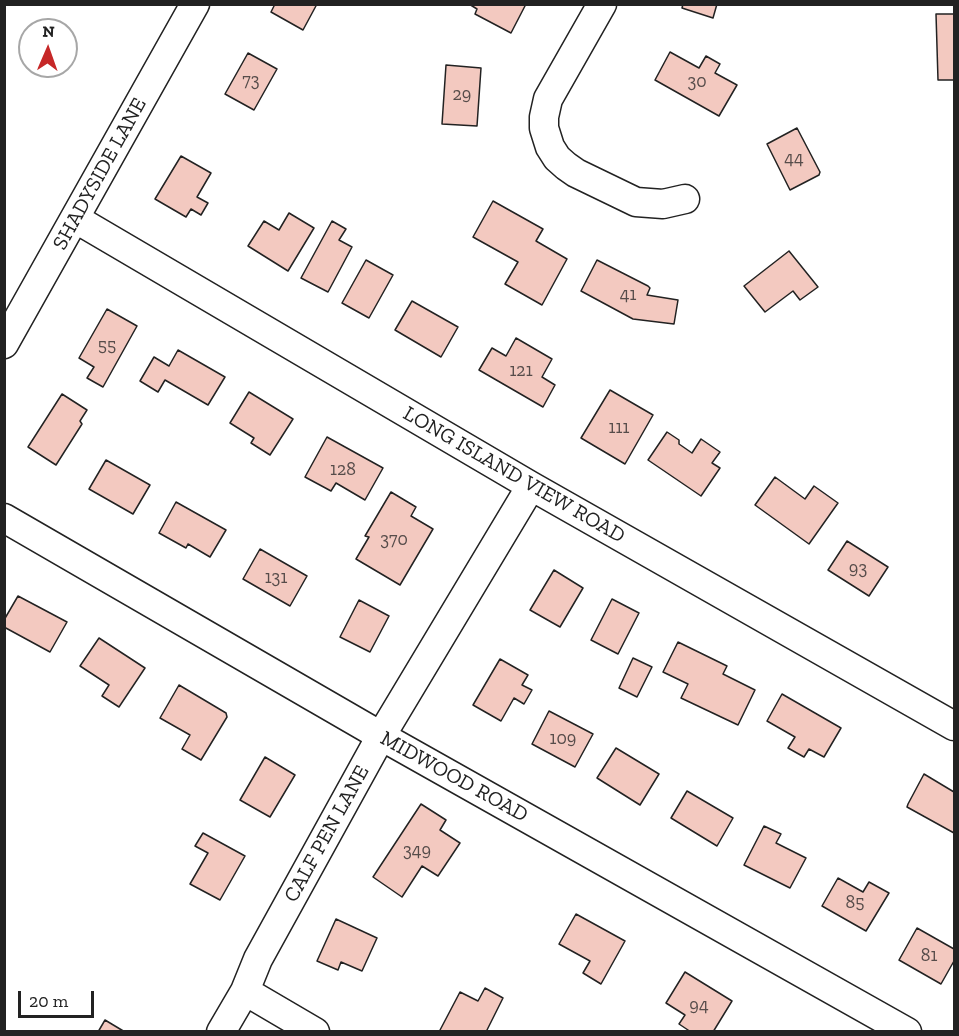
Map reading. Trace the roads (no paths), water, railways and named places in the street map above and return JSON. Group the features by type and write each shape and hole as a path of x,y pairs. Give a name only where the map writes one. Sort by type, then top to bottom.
{"street":[{"name":"SHADYSIDE LANE","path":"4,344 195,4"},
{"path":"602,4 548,99 544,128 550,147 558,158 576,173 636,202 663,204 685,199"},
{"name":"LONG ISLAND VIEW ROAD","path":"75,219 531,486 954,726"},
{"name":"CALF PEN LANE","path":"221,1032 245,991 258,959 381,736 531,486"},
{"name":"MIDWOOD ROAD","path":"4,518 381,736 907,1032"},
{"path":"245,991 315,1032"}]}
